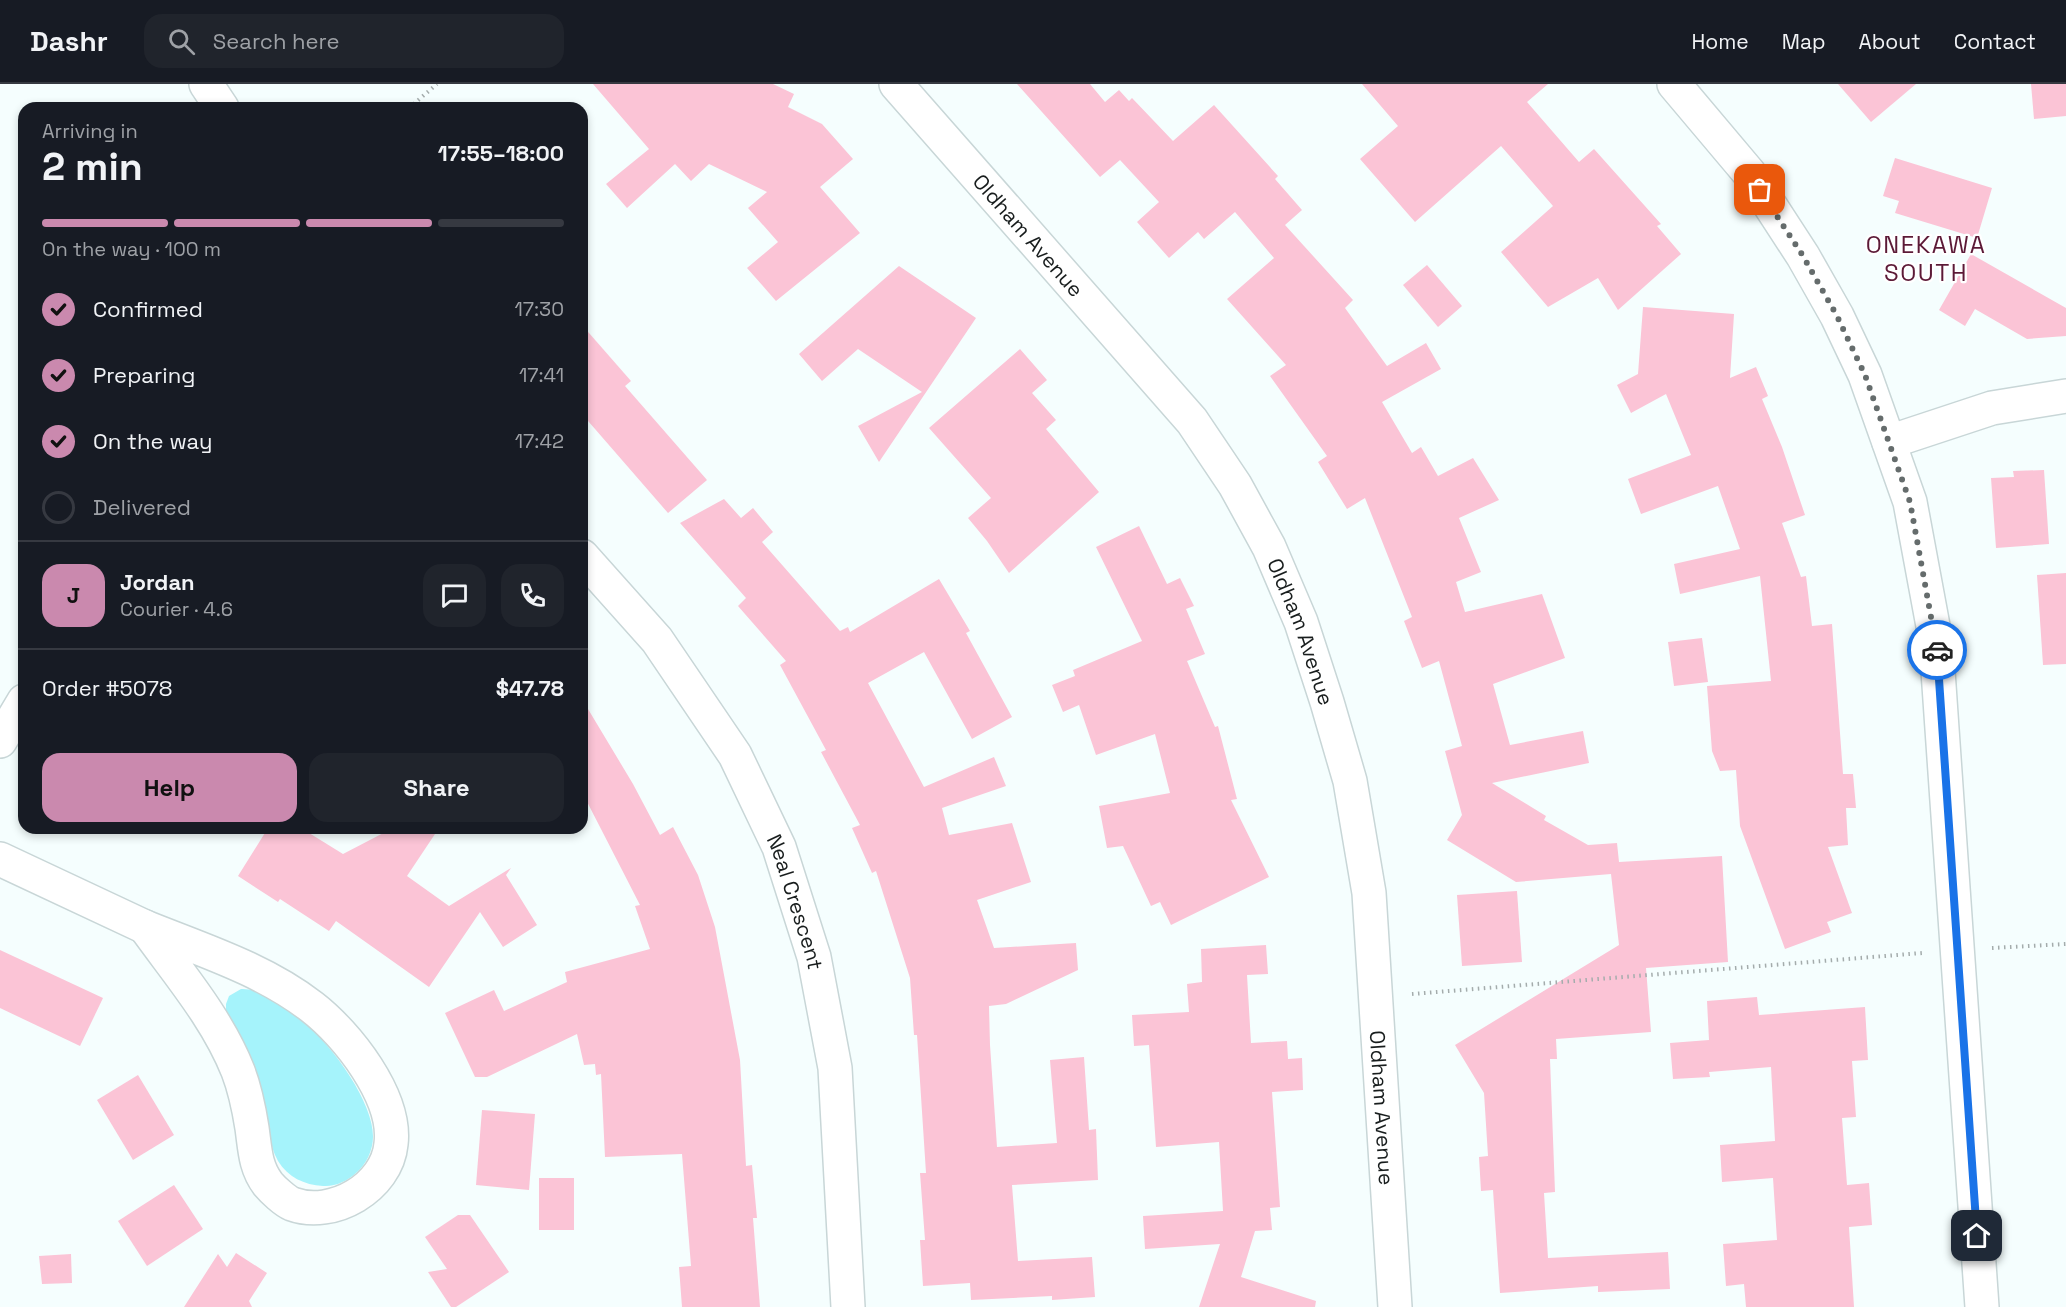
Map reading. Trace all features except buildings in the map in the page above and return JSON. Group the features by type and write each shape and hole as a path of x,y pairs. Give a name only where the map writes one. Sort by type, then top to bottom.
{"street":[{"path":"206,84 218,102"},
{"name":"Oldham Avenue","path":"896,84 1192,421 1235,485 1269,547 1301,622 1350,782 1369,893 1395,1307"},
{"path":"1674,84 1749,173 1803,256 1837,316 1865,375 1910,502 1936,642 1982,1307"},
{"path":"1889,442 1992,408 2066,396"},
{"name":"Neal Crescent","path":"588,563 657,640 703,707 735,755 779,847 814,957 835,1068 848,1307"},
{"path":"0,741 18,711"},
{"path":"0,859 145,927 259,974 313,1008 355,1052 373,1077 385,1106 392,1144 382,1170 364,1191 341,1203 314,1208 291,1203 268,1184 255,1161 246,1099 234,1063 213,1023 145,927"}],"path":[{"path":"416,102 437,84"},
{"path":"1375,996 1958,950 2066,944"}],"shaded area":[{"path":"241,989 261,993 283,1005 305,1022 326,1044 360,1093 370,1117 373,1142 366,1162 345,1181 327,1186 309,1184 292,1176 278,1161 272,1147 266,1110 260,1092 226,1015 229,996"}],"way so far":[{"path":"1760,190 1803,256 1837,316 1865,375 1910,502 1937,650"}],"district":[{"name":"ONEKAWA SOUTH","path":"1926,258"}],"route":[{"path":"1937,650 1977,1236"}]}
